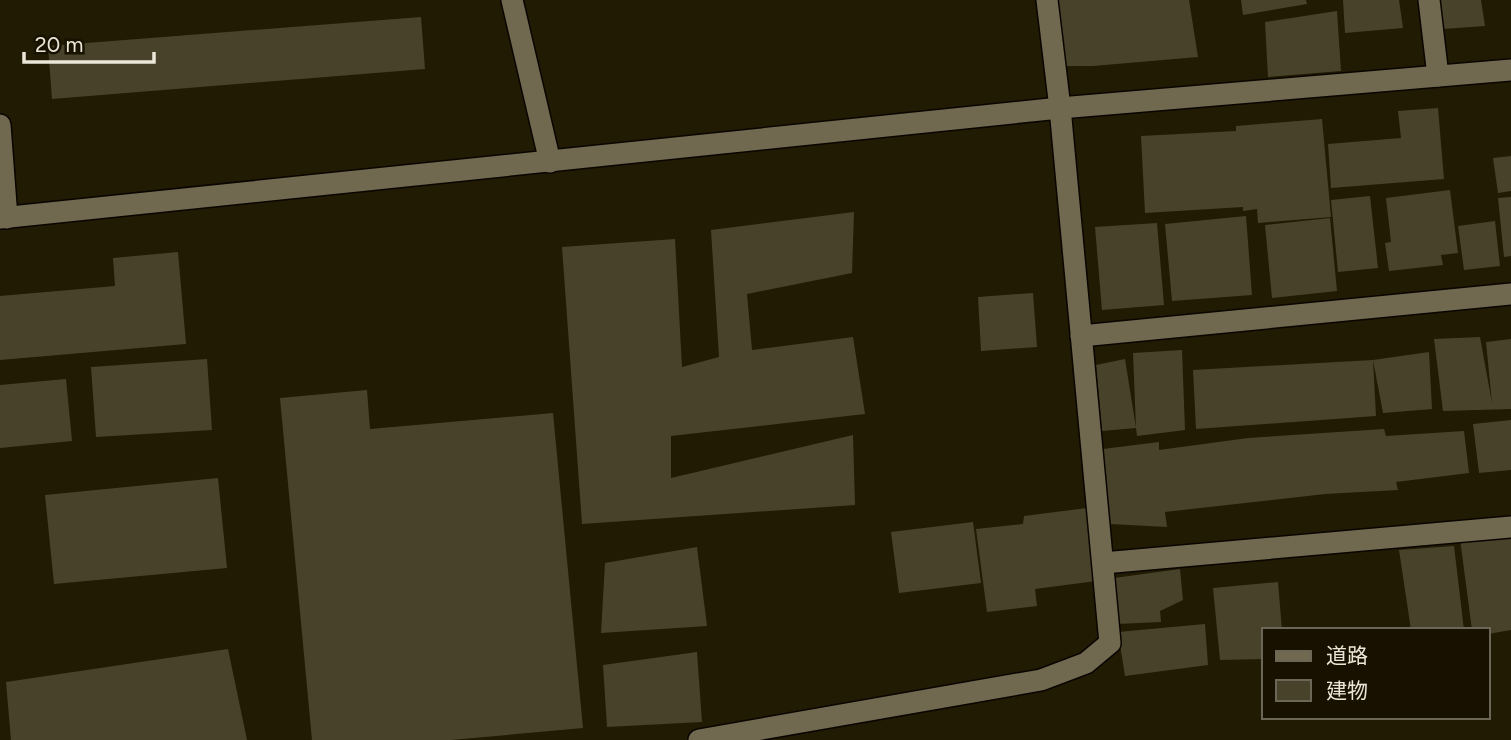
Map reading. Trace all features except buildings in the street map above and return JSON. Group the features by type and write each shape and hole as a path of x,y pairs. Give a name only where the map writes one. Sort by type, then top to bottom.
{"street":[{"path":"512,0 550,162"},
{"path":"699,740 1041,680 1086,663 1110,643 1060,108 1047,0"},
{"path":"1429,0 1438,76"},
{"path":"0,124 3,218 1060,108 1511,70"},
{"path":"1081,336 1511,294"},
{"path":"1103,563 1511,527"}]}
